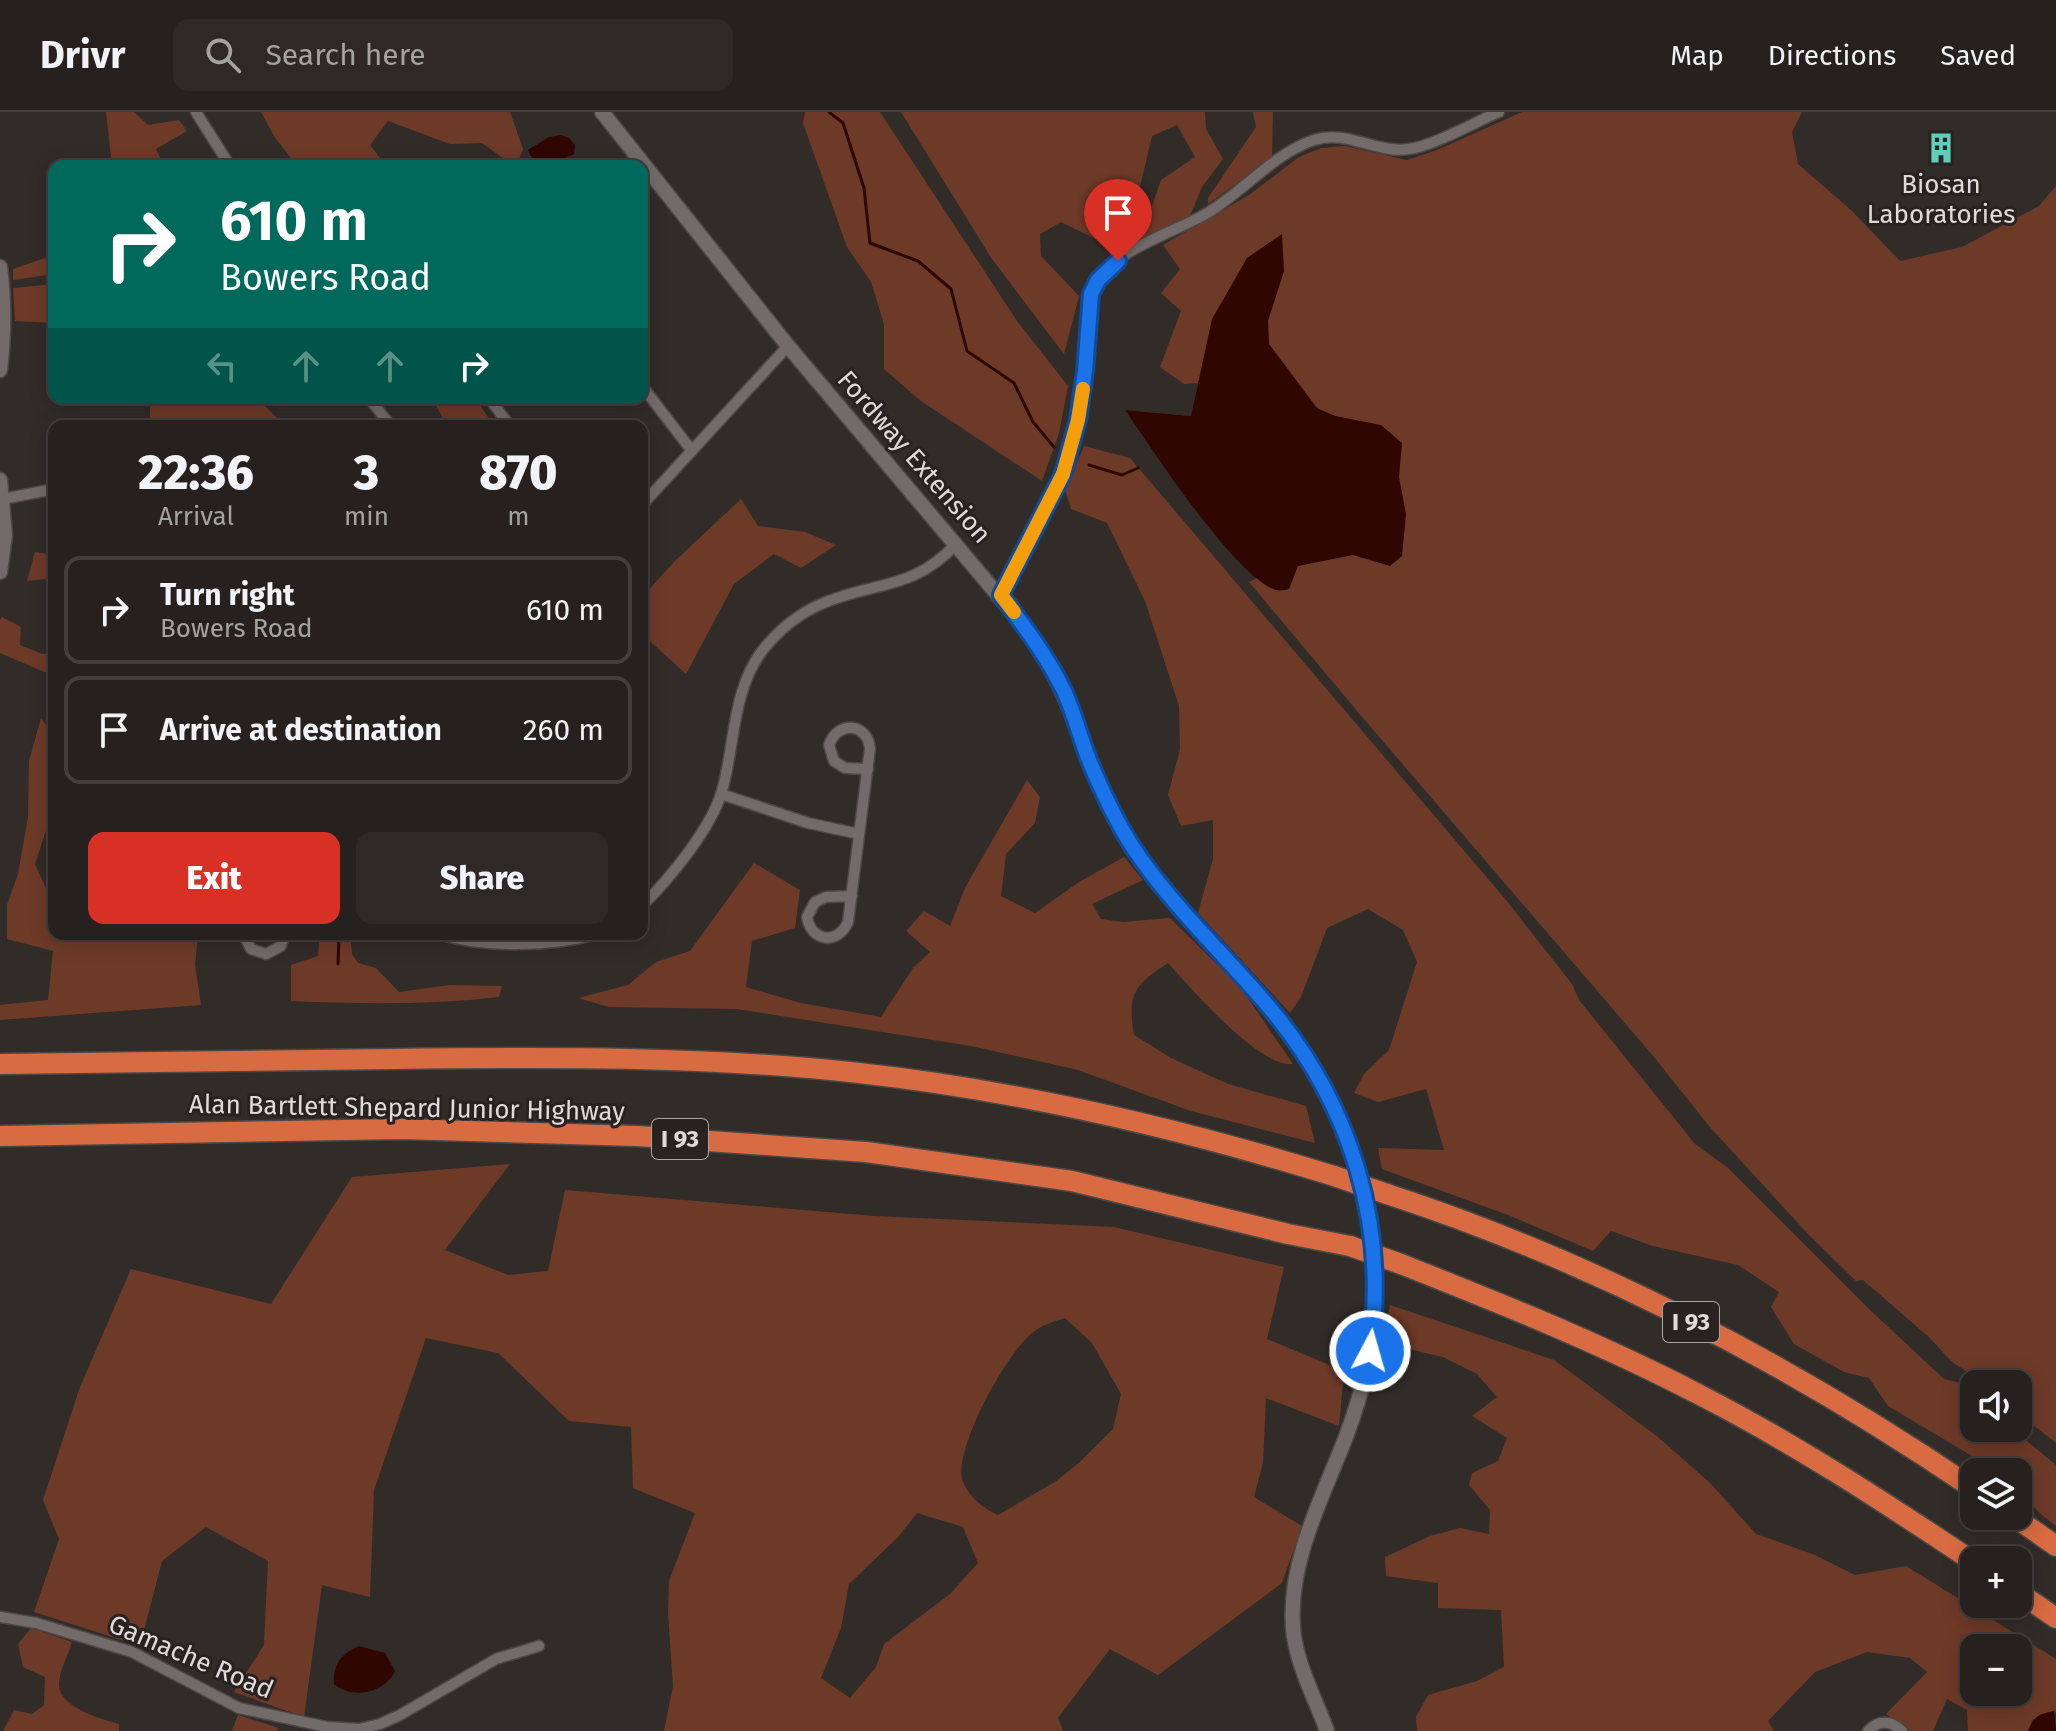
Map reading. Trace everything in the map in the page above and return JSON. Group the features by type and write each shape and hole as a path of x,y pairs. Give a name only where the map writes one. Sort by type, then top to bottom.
{"highway":[{"name":"Alan Bartlett Shepard Junior Highway","path":"0,1064 550,1057 758,1064 895,1077 1043,1101 1198,1136 1334,1176 1547,1255 1692,1322 1832,1398 1960,1480"},
{"name":"Alan Bartlett Shepard Junior Highway","path":"0,1136 402,1129 637,1136 866,1152 1072,1181 1288,1234 1350,1246 1598,1345 1699,1394 1796,1448 1960,1553"},
{"path":"2032,1529 2056,1546"},
{"path":"2032,1602 2056,1618"}],"street":[{"path":"196,112 226,160"},
{"name":"Fordway Extension","path":"602,112 640,160"},
{"path":"1001,595 1063,474 1078,420 1091,294 1109,267 1142,245 1207,213 1293,149 1314,140 1343,136 1385,148 1409,149 1499,112"},
{"name":"Fordway Extension","path":"648,170 788,346 1030,633 1056,675 1100,788 1133,846 1180,907 1269,1007 1302,1050 1340,1118 1359,1171 1370,1224 1374,1312 1370,1351 1359,1399 1302,1554 1292,1597 1296,1641 1327,1731"},
{"path":"0,267 4,333 0,370"},
{"path":"648,499 788,346"},
{"path":"648,394 692,451"},
{"path":"374,404 386,420"},
{"path":"0,480 5,535 0,572"},
{"path":"3,499 48,490"},
{"path":"648,899 689,849 711,816 721,794 749,672 775,636 819,605 896,584 917,575 937,563 956,544"},
{"path":"852,896 826,897 815,902 807,917 811,930 827,939 841,934 848,922 852,896 868,769 870,744 864,732 852,727 835,733 829,749 834,761 845,768 868,769"},
{"path":"721,794 808,823 859,834"},
{"path":"244,940 251,949 266,954 281,946 283,940"},
{"path":"463,940 503,943 566,940"},
{"name":"Gamache Road","path":"0,1617 36,1623 132,1652 239,1708 327,1729 359,1729 380,1724 496,1659 539,1646"},
{"path":"1868,1731 1884,1722 1902,1731"}],"shaded area":[{"path":"106,112 134,112 148,125 179,120 187,131 156,149 161,160 111,160"},
{"path":"261,112 510,112 523,149 518,160 506,160 482,143 450,144 388,121 370,145 381,160 292,160"},
{"path":"805,112 880,112 1017,321 1068,386 1059,433 1042,481 921,401 884,369 884,324 871,282 847,247 803,123"},
{"path":"901,112 1205,112 1206,129 1223,159 1202,187 1190,216 1140,241 1161,180 1195,157 1177,125 1152,136 1129,233 1108,245 1061,222 1040,234 1041,256 1079,296 1064,354 992,259"},
{"path":"1253,112 1273,112 1272,158 1208,204 1208,198 1256,127"},
{"path":"1522,112 1802,112 1792,132 1798,164 1852,211 1900,261 1962,247 2039,206 2056,186 2056,1443 2032,1424 2032,1370 1964,1370 1951,1361 1930,1338 1863,1280 1856,1281 1809,1235 1709,1126 1654,1057 1249,582 1257,578 1187,497 1125,410 1192,416 1198,383 1184,384 1160,367 1181,311 1161,293 1180,269 1163,245 1249,195 1299,157 1321,148 1345,146 1407,160"},
{"path":"561,135 569,138 575,145 574,154 561,160 535,160 528,150 549,137"},
{"path":"1282,234 1284,271 1268,321 1269,344 1317,408 1335,416 1381,425 1402,443 1399,477 1406,514 1402,556 1390,566 1353,555 1298,566 1289,589 1276,590 1259,580 1218,538 1125,410 1191,416 1212,319 1247,258"},
{"path":"48,257 48,275 13,280 13,269"},
{"path":"48,285 48,323 15,321 13,288"},
{"path":"150,404 263,404 279,420 150,420"},
{"path":"435,404 479,404 490,420 444,420"},
{"path":"1084,446 1130,458 1506,900 1572,984 1579,1000 1695,1144 1728,1168 1944,1379 1960,1383 1960,1442 2028,1442 2056,1465 2056,1526 2032,1505 2032,1458 1975,1458 1888,1406 1869,1378 1844,1372 1794,1344 1771,1307 1779,1292 1738,1265 1653,1246 1611,1231 1593,1251 1508,1215 1382,1169 1378,1148 1444,1150 1426,1089 1378,1102 1354,1093 1364,1074 1389,1050 1417,962 1403,930 1368,909 1327,928 1301,997 1290,1013 1198,913 1213,859 1213,820 1181,826 1168,795 1180,749 1179,706 1145,601 1107,523 1071,509 1065,490"},
{"path":"741,499 758,526 805,532 836,545 801,568 774,554 734,584 686,674 648,639 648,590"},
{"path":"35,552 48,554 48,579 27,581"},
{"path":"2,617 21,627 20,645 48,654 48,673 0,653"},
{"path":"41,718 48,728 48,824 35,864 48,893 48,940 197,940 195,965 201,1005 0,1020 0,1005 48,1000 53,951 7,939 7,905 18,874 28,817 29,761"},
{"path":"1027,780 1040,797 1035,823 1006,854 1001,896 1035,913 1079,882 1124,857 1143,880 1092,904 1101,919 1123,922 1170,918 1241,988 1293,1064 1279,1062 1245,1040 1168,963 1147,978 1136,992 1132,1010 1134,1035 1171,1058 1228,1084 1306,1106 1315,1143 1191,1111 1078,1070 971,1046 737,1009 609,1007 578,998 628,985 656,962 690,951 754,863 800,890 795,928 752,941 746,987 801,1003 881,1017 913,968 930,952 906,931 924,911 950,926 966,886"},
{"path":"319,940 351,940 352,954 358,963 376,968 399,992 450,985 502,986 499,997 447,1001 291,1001 291,965 318,956"},
{"path":"510,1164 445,1250 508,1275 548,1271 565,1190 874,1216 1114,1227 1284,1267 1267,1339 1344,1371 1339,1426 1266,1398 1263,1463 1254,1497 1302,1526 1282,1583 1158,1675 1110,1649 1058,1718 1063,1731 664,1731 673,1686 669,1581 695,1513 633,1488 631,1427 569,1421 498,1353 426,1338 374,1490 370,1597 322,1585 304,1717 234,1692 264,1645 268,1561 206,1527 162,1561 140,1646 34,1612 59,1539 43,1500 80,1387 131,1269 271,1304 352,1177","holes":["1065,1318 1092,1343 1121,1394 1113,1429 1055,1482 998,1515 978,1502 963,1482 966,1448 985,1401 1012,1357 1036,1330","917,1513 963,1527 978,1563 950,1594 884,1644 876,1667 850,1698 821,1678 841,1628 849,1584 898,1537"]},
{"path":"1390,1305 1554,1360 1658,1437 1711,1484 1756,1534 1815,1555 1855,1575 1906,1566 1960,1599 1960,1618 1990,1618 2016,1634 1960,1634 1960,1706 2032,1706 2032,1644 2056,1659 2056,1712 2032,1720 2028,1731 1968,1731 1967,1710 1947,1699 1933,1731 1909,1731 1886,1714 1927,1672 1910,1658 1867,1652 1815,1672 1768,1721 1774,1731 1417,1731 1416,1717 1428,1695 1477,1681 1504,1667 1501,1610 1438,1608 1438,1583 1386,1576 1385,1557 1430,1536 1460,1528 1489,1534 1490,1510 1469,1485 1472,1473 1498,1461 1507,1438 1472,1416 1497,1397 1477,1374 1443,1357 1383,1343"},
{"path":"31,1628 72,1642 60,1674 61,1693 82,1711 119,1724 119,1731 3,1731 14,1710 32,1714 44,1705 45,1677 23,1667 18,1644"},
{"path":"359,1646 385,1653 395,1671 384,1685 359,1693 334,1684 337,1665 347,1652"},
{"path":"2054,1711 2056,1731 2028,1731 2038,1716"},
{"path":"238,1715 279,1728 277,1731 232,1731"}],"waterway":[{"path":"829,112 843,123 864,188 870,243 918,261 951,289 967,351 1014,383 1033,422 1054,447"},
{"path":"1089,465 1122,475 1138,468"},
{"path":"338,964 339,940"}],"slow traffic":[{"path":"1014,612 1001,595 1063,474 1083,389"}],"place":[{"name":"Biosan Laboratories","path":"1941,148"}],"route":[{"path":"1118,261 1098,280 1091,294 1078,420 1063,474 1001,595 1056,675 1100,788 1133,846 1180,907 1289,1032 1314,1069 1340,1118 1359,1171 1370,1224 1374,1312 1370,1351"}]}
